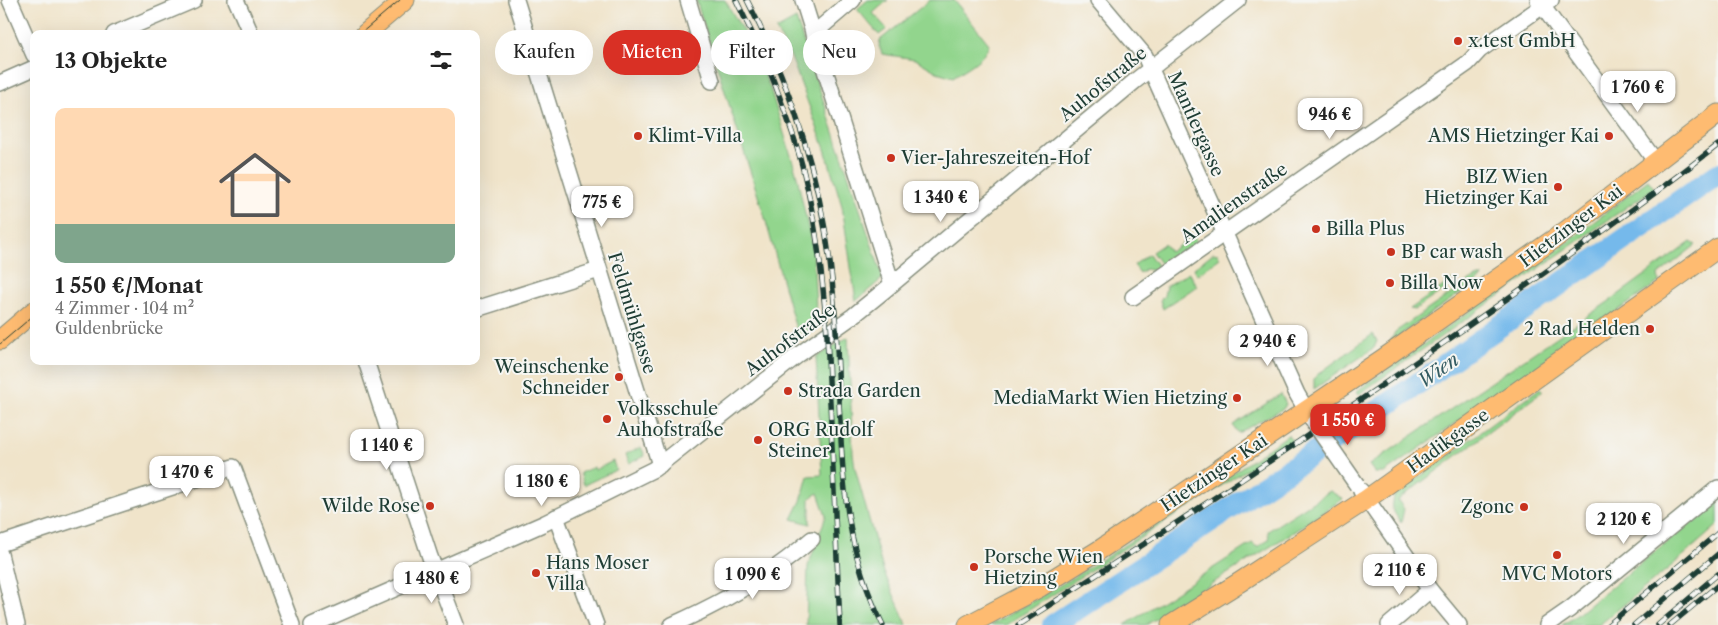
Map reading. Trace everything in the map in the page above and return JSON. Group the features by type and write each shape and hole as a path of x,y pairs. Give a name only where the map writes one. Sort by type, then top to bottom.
{"main road":[{"path":"370,30 405,0"},
{"name":"Hietzinger Kai","path":"968,625 1040,587 1310,417 1567,230 1718,114"},
{"name":"Hadikgasse","path":"1171,625 1240,582 1362,492 1715,255"},
{"path":"0,340 30,314"}],"street":[{"path":"10,0 30,46"},
{"path":"123,30 194,0"},
{"path":"236,0 249,30"},
{"name":"Feldmühlgasse","path":"516,0 660,465"},
{"path":"688,0 712,81"},
{"path":"803,0 812,30"},
{"path":"818,30 853,0"},
{"name":"Mantlergasse","path":"1098,0 1145,56 1310,417 1430,590 1458,625"},
{"name":"Auhofstraße","path":"312,625 556,518 660,465 798,355 853,316 1151,69 1238,0"},
{"path":"1544,2 1597,81 1656,162"},
{"name":"Amalienstraße","path":"1133,297 1468,62 1480,50 1544,2"},
{"path":"0,82 30,70"},
{"path":"826,75 892,284"},
{"path":"480,308 599,270"},
{"path":"367,365 435,572 456,625"},
{"path":"0,544 233,467 292,625"},
{"path":"1546,625 1570,609 1718,488"},
{"path":"556,518 596,625"},
{"path":"672,625 708,609 761,577 812,539"},
{"path":"0,554 17,625"},
{"path":"1389,625 1430,590"}],"green space":[{"path":"696,0 725,0 742,30 711,30 711,47"},
{"path":"868,0 888,0 873,13 887,29 879,35 857,9"},
{"path":"930,0 954,0 989,44 984,55 953,77 937,72 915,59 882,54 879,46 880,40"},
{"path":"796,19 803,40 803,75 815,75 883,278 856,301 842,206 825,149 793,62 793,30 776,30"},
{"path":"720,75 764,75 770,88 796,172 813,250 817,328 797,333 765,218"},
{"path":"1648,180 1654,188 1359,394 1357,391 1560,248"},
{"path":"1193,236 1197,242 1162,266 1152,252 1164,244 1170,252"},
{"path":"1691,242 1696,245 1658,275 1659,282 1384,473 1375,473 1369,465 1611,300"},
{"path":"1213,253 1218,254 1220,258 1197,275 1194,268"},
{"path":"1149,254 1159,268 1155,271 1145,269 1140,273 1134,265"},
{"path":"1189,272 1197,286 1163,309 1160,300 1164,296 1166,286"},
{"path":"1483,277 1390,342 1395,332 1471,280"},
{"path":"1452,280 1452,284 1414,310 1410,309"},
{"path":"1373,334 1377,341 1374,348 1314,389 1314,379 1317,375"},
{"path":"848,337 855,468 883,570 907,625 806,625 808,566 826,516 818,493 810,498 810,524 792,519 801,501 808,476 822,475 816,357"},
{"path":"1540,388 1543,391 1398,500 1404,509 1401,523 1392,509 1394,496"},
{"path":"1281,394 1286,404 1284,408 1238,433 1233,425"},
{"path":"1288,435 1292,440 1006,625 990,625 1029,604 1104,558 1179,510"},
{"path":"641,447 645,456 628,464 625,455"},
{"path":"613,461 616,470 584,485 580,473 594,467 595,470"},
{"path":"1330,491 1343,499 1146,625 1125,625 1252,543 1257,547 1269,540 1268,531"},
{"path":"1718,500 1718,525 1599,625 1562,625 1573,618"}],"waterway":[{"name":"Wien","path":"1053,625 1390,403 1718,174"}],"tram line":[{"path":"365,30 400,0"},
{"path":"0,344 30,318"}],"railway":[{"path":"736,0 751,30"},
{"path":"747,0 778,67 791,101 813,171 821,207 833,295 842,460 848,515 853,543 861,570 870,597 883,625"},
{"path":"771,75 802,165 815,228 821,270 827,335 840,625"},
{"path":"1018,625 1217,496 1413,364 1529,284 1718,145"},
{"path":"1608,625 1718,533"},
{"path":"1634,625 1718,554"},
{"path":"1658,625 1718,574"},
{"path":"1670,625 1718,585"}],"place":[{"name":"x.test GmbH","path":"1458,41"},
{"name":"Klimt-Villa","path":"638,136"},
{"name":"AMS Hietzinger Kai","path":"1609,136"},
{"name":"Vier-Jahreszeiten-Hof","path":"891,158"},
{"name":"BIZ Wien Hietzinger Kai","path":"1558,187"},
{"name":"Billa Plus","path":"1316,229"},
{"name":"BP car wash","path":"1391,252"},
{"name":"Billa Now","path":"1390,283"},
{"name":"2 Rad Helden","path":"1650,329"},
{"name":"Weinschenke Schneider","path":"619,377"},
{"name":"Strada Garden","path":"788,391"},
{"name":"MediaMarkt Wien Hietzing","path":"1237,398"},
{"name":"Volksschule Auhofstraße","path":"607,419"},
{"name":"ORG Rudolf Steiner","path":"758,440"},
{"name":"Wilde Rose","path":"430,506"},
{"name":"Zgonc","path":"1524,507"},
{"name":"MVC Motors","path":"1557,555"},
{"name":"Porsche Wien Hietzing","path":"974,567"},
{"name":"Hans Moser Villa","path":"536,573"}]}
